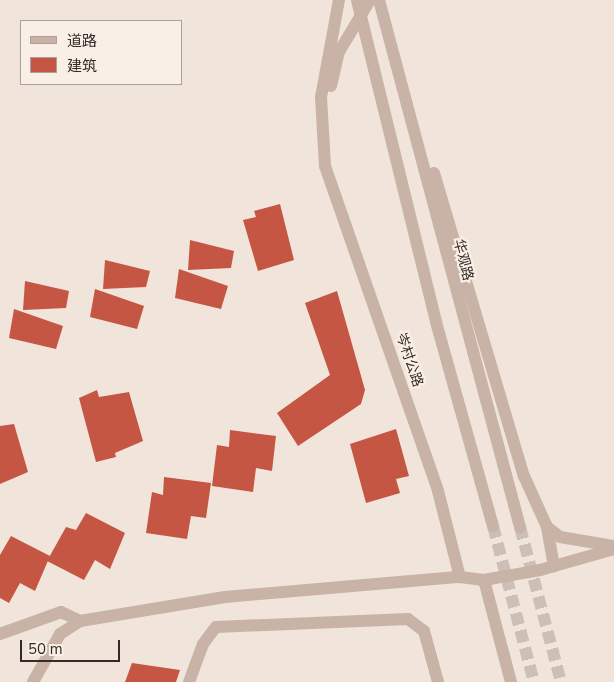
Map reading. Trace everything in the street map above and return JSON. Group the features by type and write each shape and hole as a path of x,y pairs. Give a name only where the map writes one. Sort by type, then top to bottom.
{"street":[{"name":"岑村公路","path":"339,0 321,98 325,166 438,491 460,576"},
{"path":"357,0 436,322 493,526"},
{"path":"325,166 331,83 339,52 370,0"},
{"name":"华观路","path":"379,0 411,114 487,417 520,527"},
{"path":"411,114 458,248 524,476 547,527 554,566"},
{"path":"547,527 560,537 614,547"},
{"path":"33,682 60,634 80,621 225,597 460,576 484,580 554,566 614,547"},
{"path":"484,580 511,682"},
{"path":"0,634 61,612 80,621"},
{"path":"189,682 203,644 216,627 408,618 424,631 438,682"}],"building":[{"path":"280,204 294,260 258,271 243,220 256,217 254,211"},
{"path":"190,240 234,251 231,268 188,270"},
{"path":"105,260 150,271 146,287 103,289"},
{"path":"179,269 228,286 221,309 175,298"},
{"path":"25,281 69,291 66,308 23,310"},
{"path":"95,289 144,306 137,329 90,317"},
{"path":"337,291 365,390 361,404 298,446 277,413 330,375 305,303"},
{"path":"14,309 63,326 56,349 9,338"},
{"path":"97,390 99,397 129,392 143,441 115,453 116,457 96,462 79,398"},
{"path":"14,424 28,472 0,484 0,426"},
{"path":"396,429 409,476 396,479 400,493 366,503 350,444"},
{"path":"230,430 276,436 272,471 256,468 253,492 212,486 217,445 229,447"},
{"path":"164,477 211,483 206,518 191,516 187,539 146,533 152,492 163,495"},
{"path":"86,513 125,533 110,569 95,560 84,580 47,561 66,527 76,530"},
{"path":"11,536 50,556 35,591 20,583 9,603 0,598 0,555"},
{"path":"132,663 180,670 176,682 125,682"}],"tunnel":[{"path":"493,526 534,682"},
{"path":"520,527 561,682"}]}
